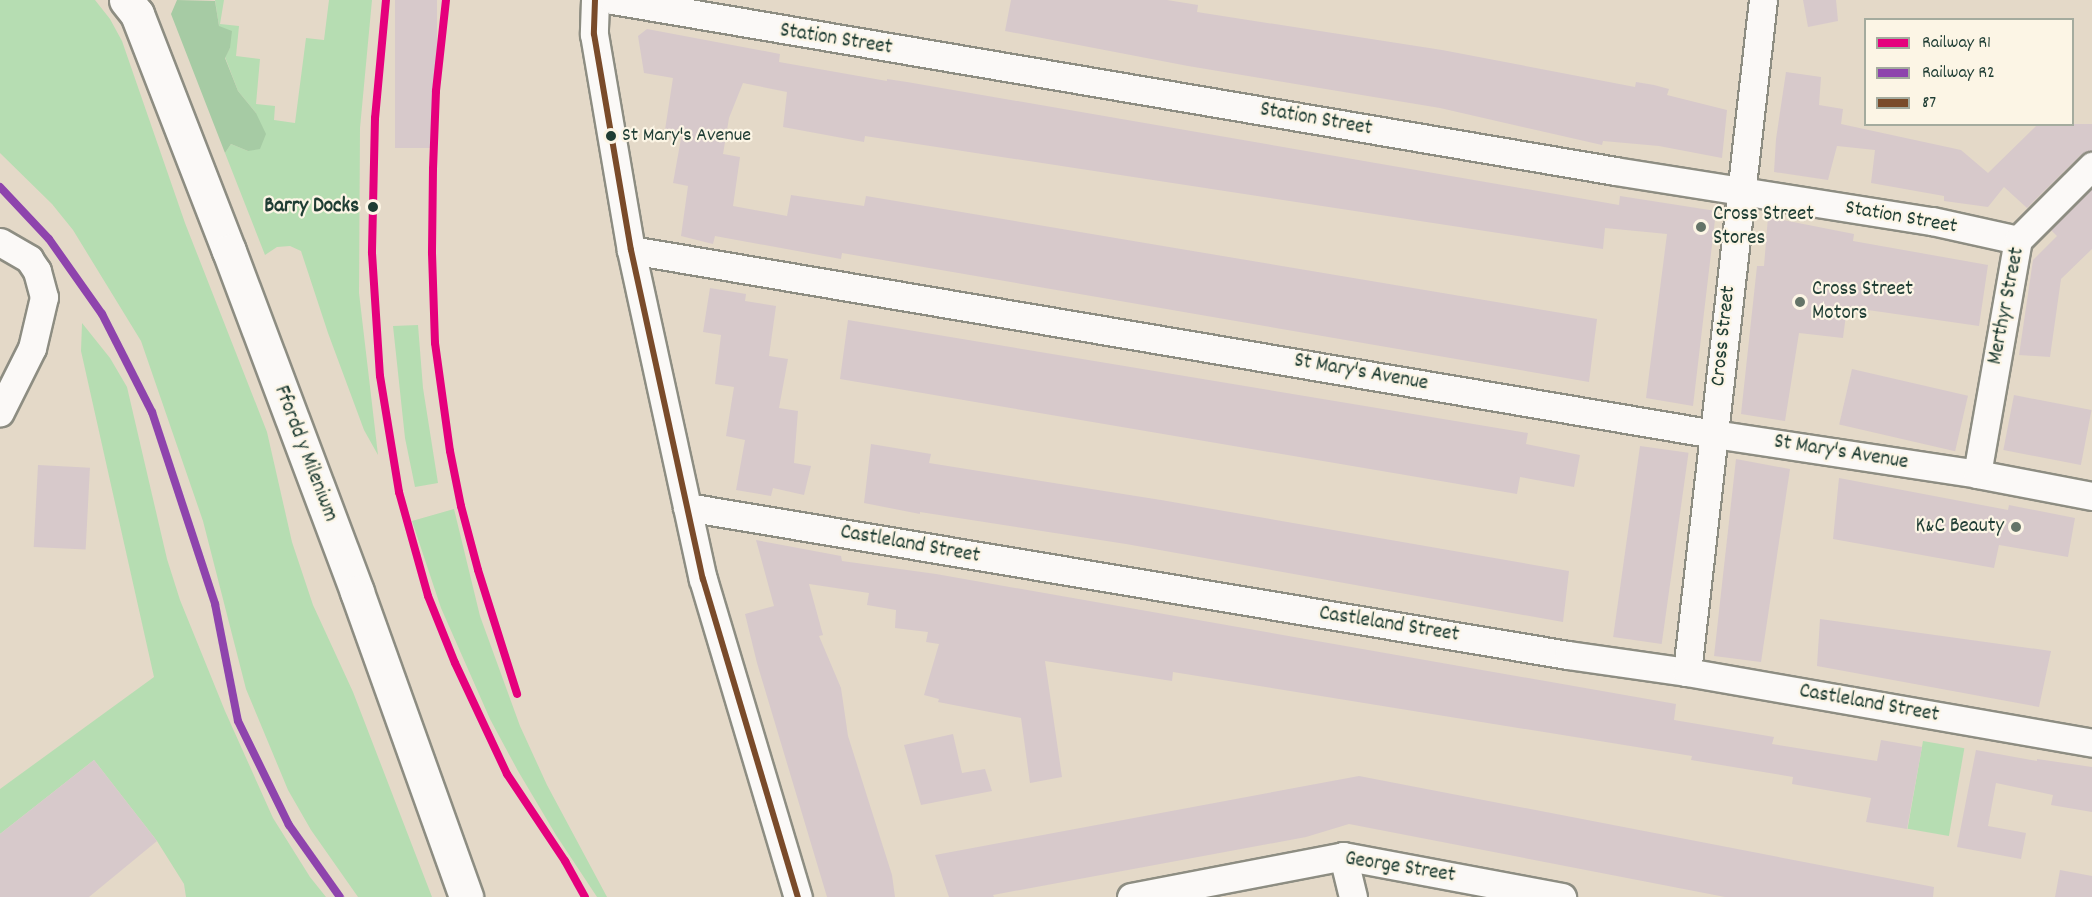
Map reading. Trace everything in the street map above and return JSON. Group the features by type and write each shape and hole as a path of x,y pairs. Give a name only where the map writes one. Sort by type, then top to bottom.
{"street":[{"path":"595,0 594,34 631,250 703,579 798,897"},
{"name":"Station Street","path":"613,0 1740,192 1932,221 2018,240"},
{"name":"Cross Street","path":"1687,672 1763,0"},
{"name":"Ffordd y Mileniwm","path":"133,5 357,592 466,897"},
{"name":"Merthyr Street","path":"1977,474 2018,240 2092,166"},
{"path":"0,242 19,250 29,259 38,271 44,297 32,348 0,412"},
{"name":"St Mary's Avenue","path":"631,250 1714,434 1977,474 2092,496"},
{"name":"Castleland Street","path":"687,507 1557,653 1687,672 2092,743"},
{"path":"1343,856 1353,897"},
{"name":"George Street","path":"1131,897 1343,856 1562,897"}],"green space":[{"path":"0,0 95,0 110,19 122,41 185,223 267,432 292,542 313,605 353,692 432,897 358,897 311,830 288,790 246,689 203,521 141,341 73,230 52,204 0,153"},
{"path":"177,0 215,1 219,26 232,31 230,48 225,58 238,91 256,113 266,134 260,149 248,151 231,144 225,153 171,14"},
{"path":"215,0 224,0 220,24 239,26 236,56 260,59 256,104 275,106 274,120 295,123 306,38 324,40 329,0 372,0 360,128 359,293 378,455 364,430 301,251 290,246 277,247 265,255 225,153 231,144 248,151 256,113 238,91 225,57 230,48 219,26"},
{"path":"82,323 110,358 127,387 167,559 180,600 225,711 273,818 310,877 326,897 186,897 184,884 157,841 94,760 0,834 0,789 154,677 81,351"},
{"path":"418,325 423,388 438,483 415,487 405,438 393,326"},
{"path":"454,509 480,616 520,726 547,785 607,897 597,897 556,835 518,771 490,719 441,608 412,521"},
{"path":"1923,741 1964,748 1949,836 1908,829"}],"building":[{"path":"395,0 437,0 437,148 395,148"},
{"path":"1011,0 1167,0 1198,5 1197,12 1442,50 1635,87 1636,82 1654,85 1669,89 1667,95 1727,110 1722,158 1659,146 1603,141 1602,145 1440,108 1188,66 1005,31"},
{"path":"1803,0 1836,0 1838,21 1808,27"},
{"path":"647,29 780,54 779,62 887,81 887,79 907,82 1619,205 1620,196 1716,211 1693,406 1646,398 1667,234 1605,228 1603,249 865,136 864,142 783,127 787,92 743,83 729,118 723,154 740,157 733,206 787,216 791,195 864,206 866,196 1597,319 1589,382 842,253 841,259 715,236 713,244 681,236 688,186 673,183 682,133 665,130 673,78 644,73 638,36"},
{"path":"1786,72 1821,77 1819,105 1843,109 1841,124 1961,150 1988,173 2036,126 2092,124 2092,151 2081,155 2027,208 2004,187 1988,207 1944,201 1944,196 1871,183 1875,150 1837,146 1828,180 1774,172 1776,139"},
{"path":"2092,188 2092,249 2061,279 2050,357 2019,355 2033,260 2057,236 2051,230"},
{"path":"1768,217 1854,234 1853,241 1988,265 1979,326 1847,307 1843,338 1799,333 1785,421 1741,414 1757,266 1764,266"},
{"path":"710,288 746,294 745,301 776,306 769,356 788,359 779,408 798,411 794,463 811,466 804,495 773,488 771,496 736,490 745,440 726,436 734,387 715,384 721,335 703,332"},
{"path":"848,320 1528,433 1526,444 1580,455 1574,487 1520,477 1517,494 840,379"},
{"path":"1852,369 1968,396 1955,451 1839,425"},
{"path":"2014,395 2092,410 2081,465 2003,450"},
{"path":"871,444 931,454 929,463 1161,500 1569,571 1563,622 1126,544 920,512 920,514 864,503"},
{"path":"1640,446 1689,453 1662,644 1613,637"},
{"path":"1736,459 1790,469 1761,662 1714,656"},
{"path":"38,465 90,468 86,550 34,547"},
{"path":"1839,478 2008,510 2009,505 2075,518 2068,557 1999,545 1994,568 1833,539"},
{"path":"756,540 841,556 842,561 936,574 1676,704 1674,720 1774,737 1772,744 1877,761 1881,740 1922,747 1907,829 1866,822 1871,798 1792,784 1793,777 1691,760 1692,756 1173,672 1172,681 1045,661 1062,777 1030,783 1021,718 938,702 939,699 924,695 939,644 926,642 928,632 895,628 896,610 867,605 869,593 809,584 823,635 819,636 841,688 848,736 892,875 895,897 827,897 757,663 745,614 774,606"},
{"path":"1820,619 2051,651 2039,707 1817,666"},
{"path":"953,734 962,773 985,769 992,791 921,805 904,745"},
{"path":"1976,750 2037,761 2037,759 2092,767 2092,812 2051,805 2053,795 1996,783 1988,826 2026,833 2021,859 1957,847"},
{"path":"94,760 157,841 89,897 0,897 0,834"},
{"path":"1359,776 1934,887 1933,897 1725,897 1349,824 1306,837 993,895 994,897 949,897 935,855"},
{"path":"2060,870 2092,876 2092,897 2055,897"}],"railway":[{"path":"0,187 49,239 102,314 152,412 215,604 238,721 289,825 340,897"}],"rail line":[{"name":"R1","path":"386,0 375,118 372,253 380,376 399,492 428,596 455,663 507,774 565,861 585,897"},
{"name":"R1","path":"446,0 436,91 433,169 432,253 435,343 450,451 461,506 478,570 517,694"},
{"name":"R2","path":"0,187 49,239 102,314 152,412 215,604 238,721 289,825 340,897"}],"transit line":[{"name":"87","path":"595,0 594,34 631,250 703,579 798,897"}],"place":[{"name":"St Mary's Avenue","path":"611,136"},
{"name":"Barry Docks","path":"373,207"},
{"name":"Cross Street Stores","path":"1701,227"},
{"name":"Cross Street Motors","path":"1800,302"},
{"name":"K&C Beauty","path":"2016,527"}]}
